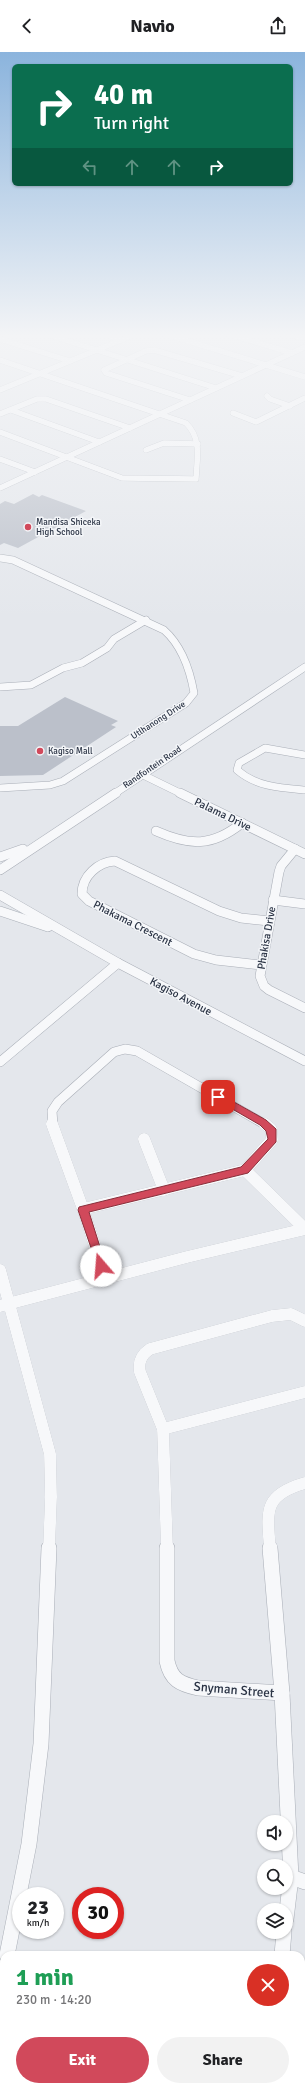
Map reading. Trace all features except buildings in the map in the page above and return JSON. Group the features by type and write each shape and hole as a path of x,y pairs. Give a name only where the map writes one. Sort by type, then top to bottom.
{"street":[{"path":"61,428 99,442"},
{"path":"0,488 130,428"},
{"path":"0,432 122,478 196,479 198,444 197,435 192,428"},
{"path":"146,450 158,444 198,444"},
{"path":"0,459 35,472"},
{"name":"Utlhanong Drive","path":"0,558 13,560 146,620 169,634 179,646 194,693 189,700 82,770 57,784 0,788"},
{"path":"0,687 31,685 63,668 82,662 107,648 114,639 146,620"},
{"name":"Randfontein Road","path":"2,868 141,774 305,667"},
{"path":"305,756 265,748 238,765 237,770 266,786 305,790"},
{"name":"Palama Drive","path":"141,774 305,854"},
{"path":"156,830 179,840 205,842 230,834 242,823"},
{"path":"0,857 40,842"},
{"name":"Phakisa Drive","path":"295,849 281,866 273,900 260,976 264,986 277,995 305,1008"},
{"name":"Phakama Crescent","path":"261,965 208,958 194,954 89,901 82,894 81,888 97,866 106,860 115,861 219,912 241,918 269,921"},
{"path":"0,876 2,868"},
{"path":"0,888 3,897"},
{"name":"Kagiso Avenue","path":"3,897 118,963 305,1061"},
{"path":"273,900 305,904"},
{"name":"Kagiso Avenue","path":"1,912 58,929"},
{"path":"0,1062 118,963"},
{"path":"83,1210 244,1170 272,1140 271,1129 263,1122 131,1049 114,1052 64,1097 52,1111 51,1120 106,1280"},
{"path":"144,1139 164,1190"},
{"path":"244,1170 305,1229"},
{"path":"4,1305 62,1289 106,1280 187,1257 305,1229"},
{"path":"0,1270 4,1305 50,1454 51,1497 41,1744 29,1844 8,1951"},
{"name":"Snyman Street","path":"305,1321 291,1314 272,1316 150,1349 141,1356 139,1362 140,1372 163,1429 167,1539 167,1661 170,1673 179,1683 197,1688 282,1693 267,1514 271,1504 281,1491 305,1483"},
{"path":"163,1429 305,1392"},
{"path":"282,1693 298,1879 291,1903"},
{"path":"282,1951 283,1939"}],"place":[{"name":"Mandisa Shiceka High School","path":"28,527"},
{"name":"Kagiso Mall","path":"40,751"}],"route":[{"path":"101,1266 83,1210 244,1170 272,1140 273,1134 271,1129 263,1122 218,1097"}]}
